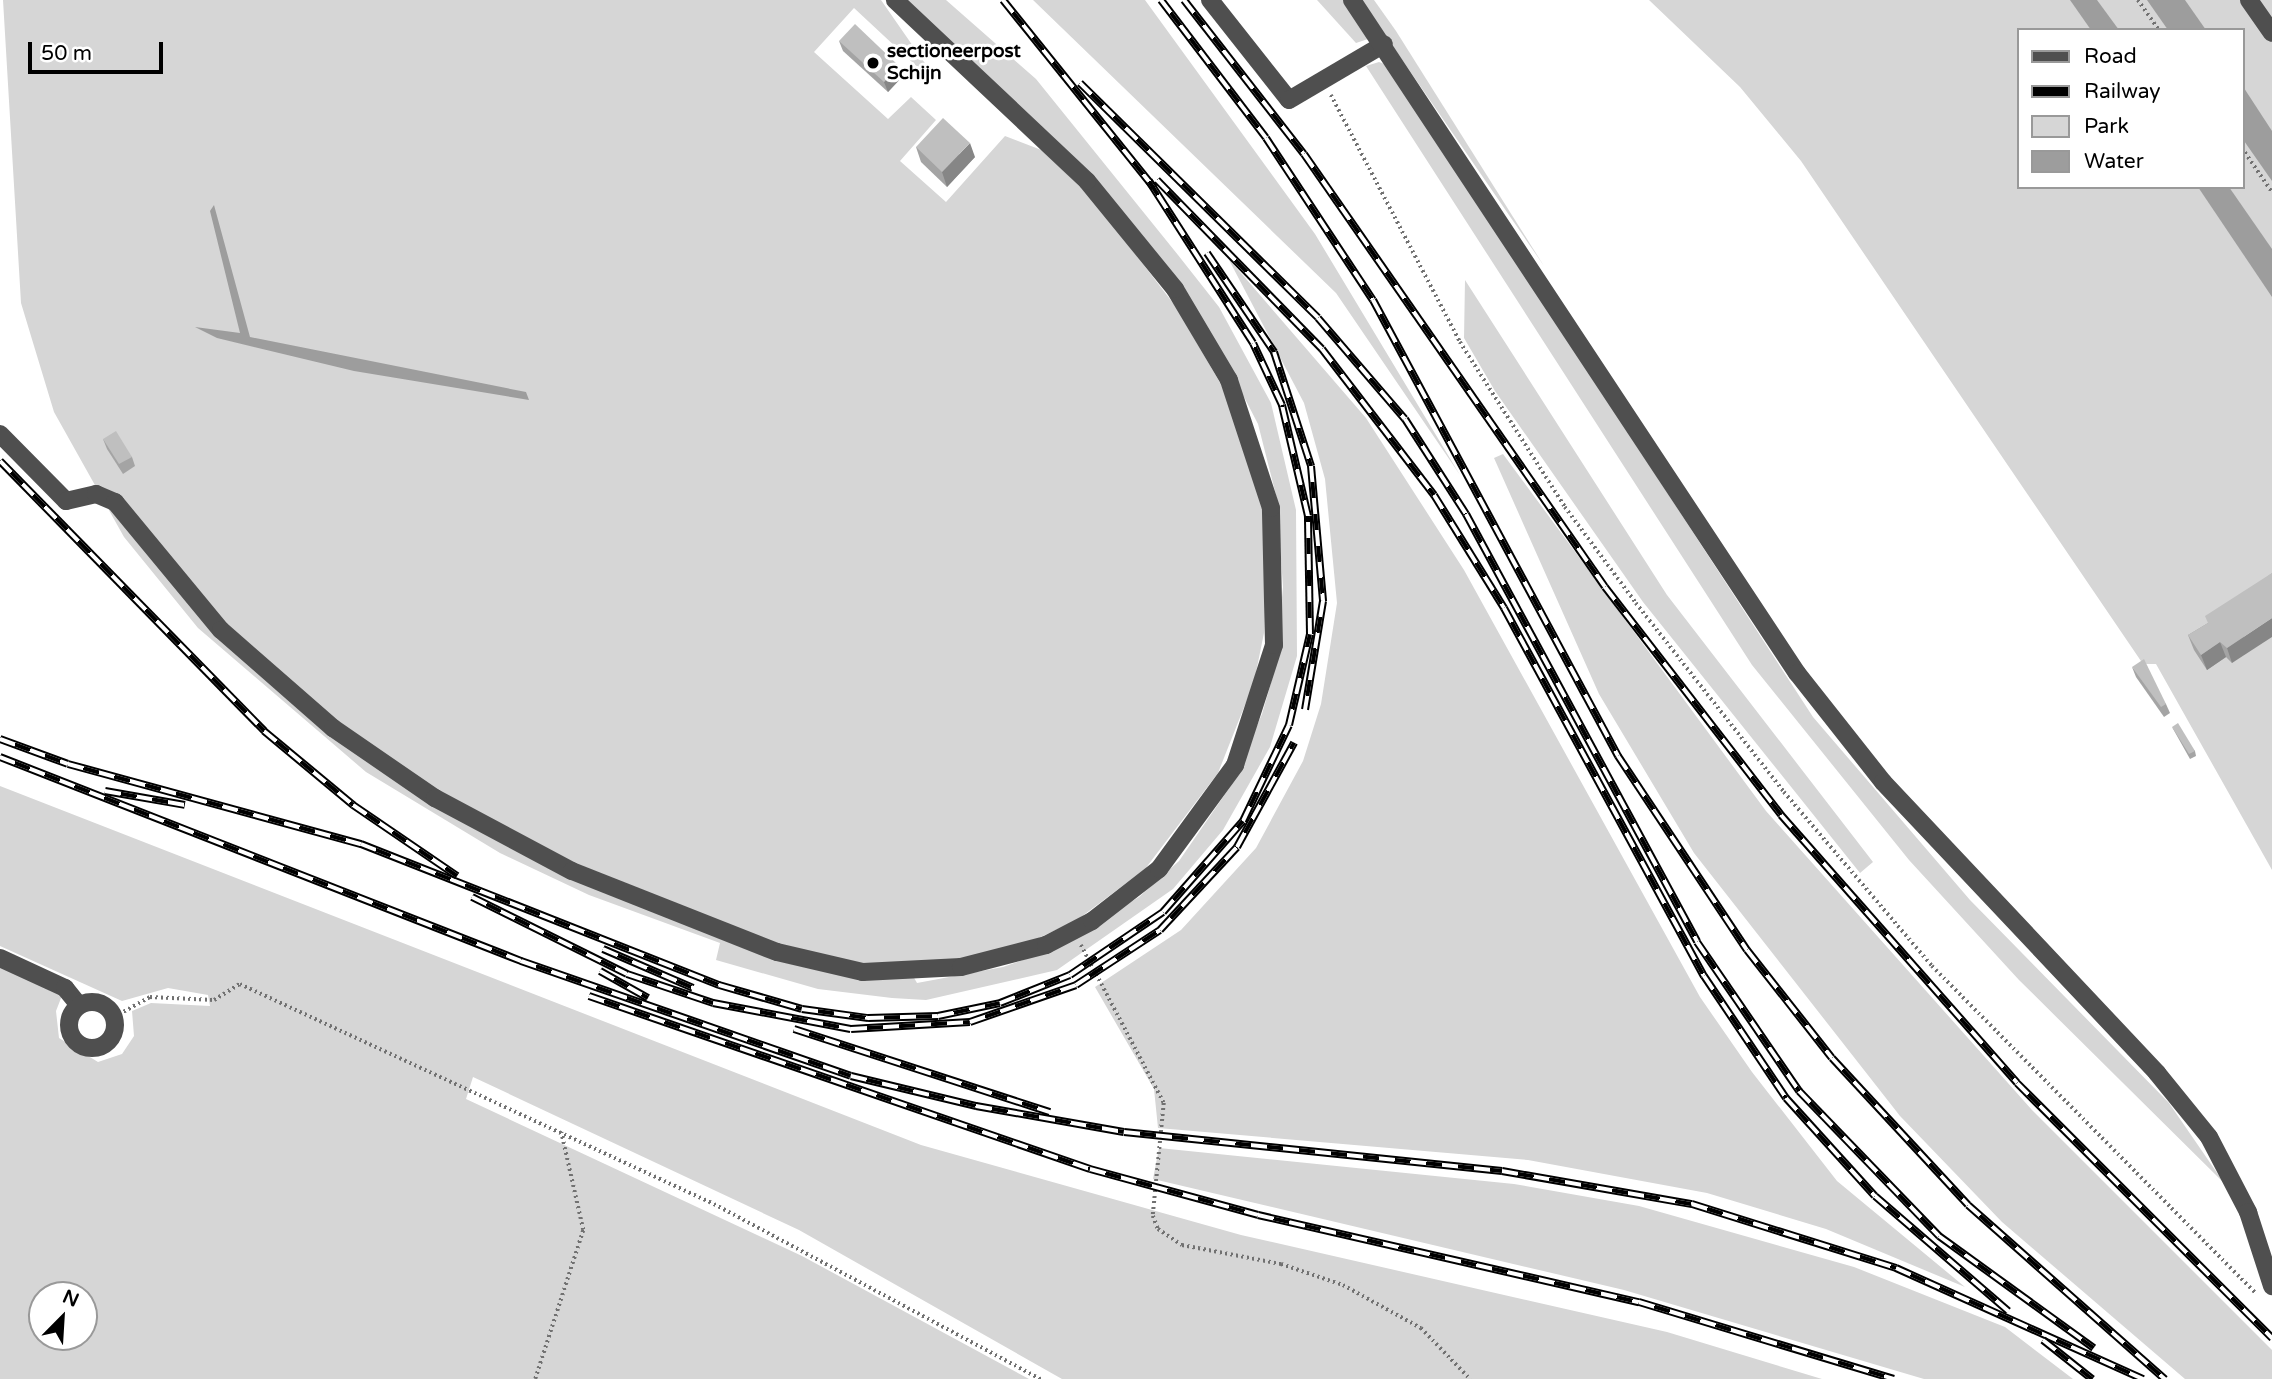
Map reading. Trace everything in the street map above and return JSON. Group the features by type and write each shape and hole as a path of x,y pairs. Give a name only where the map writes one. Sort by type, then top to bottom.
{"lane":[{"path":"0,434 66,501 96,494 115,502 221,630 333,728 435,798 572,871 777,952 863,972 911,973 1010,958 1073,931 1159,869 1234,765 1274,645 1271,508 1229,380 1175,289 1087,181 895,0"},
{"path":"1210,0 1286,98 1324,83 1384,44"},
{"path":"1352,0 1384,44 1752,611 1840,730 2209,1137 2248,1212 2267,1293"},
{"path":"2249,0 2272,33"},
{"path":"0,958 65,988 79,1005"},
{"path":"103,1004 114,1017 109,1041 87,1048 69,1032 79,1005 103,1004"}],"path":[{"path":"2138,0 2158,28"},
{"path":"1324,83 1460,342 1565,506 1652,624 1932,966 2267,1293"},
{"path":"2244,151 2272,192"},
{"path":"1073,931 1159,1084 1165,1138 1154,1200 1158,1229 1182,1245 1281,1264 1343,1285 1420,1328 1470,1379"},
{"path":"114,1017 150,997 214,1000 240,984 560,1131 856,1276 1041,1379"},
{"path":"535,1379 583,1230 560,1131"}],"green space":[{"path":"3,0 881,0 931,72 927,76 854,8 814,52 888,119 911,97 936,120 900,161 946,202 1005,136 1044,151 1096,203 1176,307 1230,400 1261,496 1266,543 1264,633 1254,682 1218,773 1145,869 1077,920 1026,944 966,961 908,967 917,983 1003,967 1051,950 1139,897 1179,861 1230,787 1262,714 1275,669 1283,587 1277,499 1258,424 1229,368 1167,269 904,0 946,0 1036,79 1178,255 1219,307 1271,403 1296,510 1297,656 1270,747 1223,830 1173,889 1057,970 926,1000 892,998 818,989 716,960 720,943 589,895 500,853 366,772 198,628 124,537 54,412 21,303"},
{"path":"1033,0 1145,0 1315,234 1460,475 1336,293"},
{"path":"1317,0 1343,0 1371,38 1356,43"},
{"path":"1361,0 1374,0 1396,31 1544,266"},
{"path":"1649,0 2272,0 2272,870 2156,664 2143,664 1801,161 1740,87"},
{"path":"1379,62 1390,66 1813,717 1970,900 2169,1103 2224,1183 2019,980 1909,860 1752,665 1366,66"},
{"path":"1228,258 1366,418 1464,570 1700,997 1752,1072 1837,1181 1965,1287 1826,1229 1707,1193 1528,1160 1158,1128 1154,1089 1095,987 1181,930 1256,848 1303,761 1321,704 1337,603 1325,479 1304,403"},
{"path":"1465,280 1667,595 1873,862 1860,873 1643,602 1495,391 1464,338"},
{"path":"1503,454 1766,811 2032,1110 2272,1350 2272,1379 2185,1379 2002,1222 1900,1116 1694,853 1599,694 1494,458"},
{"path":"0,786 921,1145 1241,1235 1667,1332 1822,1379 1062,1379 799,1230 473,1077 466,1099 802,1256 1029,1379 0,1379 0,963 63,993 56,1011 59,1038 98,1062 122,1054 134,1036 132,1011 151,1003 210,1006 208,995 168,988 122,1001 0,946"},
{"path":"1159,1148 1514,1184 1639,1206 1854,1267 2005,1327 2073,1379 1924,1379 1624,1290 1153,1179"}],"water":[{"path":"2070,0 2097,0 2118,28 2090,28"},
{"path":"2147,0 2185,0 2205,28 2167,28"},
{"path":"2244,88 2272,131 2272,181 2244,141"},
{"path":"2199,189 2230,189 2272,249 2272,297"},
{"path":"214,205 250,337 526,392 529,400 354,371 217,338 195,327 240,333 210,211"}],"building":[{"name":"sectioneerpost Schijn","path":"855,24 899,66 884,82 839,41"},
{"path":"943,118 970,143 942,172 916,147"},
{"path":"116,431 132,457 119,464 103,439"},
{"path":"2272,573 2272,618 2227,648 2220,642 2201,655 2188,635 2208,623 2205,616"},
{"path":"2144,659 2166,704 2161,707 2132,667"},
{"path":"2178,723 2195,751 2189,754 2172,727"}],"railway":[{"path":"1003,0 1154,188"},
{"path":"1161,0 1266,138 1373,300 1618,756 1747,950 1832,1058 1968,1205 2165,1379"},
{"path":"1184,0 1304,154 1605,587 1781,815 2017,1083 2272,1338"},
{"path":"1080,83 1318,318 1405,419 1466,514 1697,942 1799,1091 1939,1236 2094,1348"},
{"path":"1157,180 1322,349 1434,495 1504,608 1704,976 1786,1098 1875,1196 2008,1311"},
{"path":"0,739 68,764 361,844 719,985 802,1009 868,1018 938,1016 1000,1003 1070,975 1163,912 1243,821 1289,725 1310,634 1308,516 1282,405 1253,343 1149,181"},
{"path":"1207,253 1274,352 1311,466 1323,601 1305,710"},
{"path":"0,461 264,731 353,805 457,876"},
{"path":"472,897 627,974 713,1003 851,1029 970,1022 1076,985 1160,930 1237,847 1294,743"},
{"path":"0,757 521,961 851,1076 976,1106 1124,1132 1502,1171 1692,1204 1896,1268 2143,1379"},
{"path":"105,791 185,805"},
{"path":"603,949 693,988"},
{"path":"600,971 648,998"},
{"path":"589,996 1090,1169 1258,1215 1639,1302 1894,1379"},
{"path":"794,1029 1050,1112"},
{"path":"2043,1340 2092,1379"}],"place":[{"name":"sectioneerpost Schijn","path":"873,63"}]}
